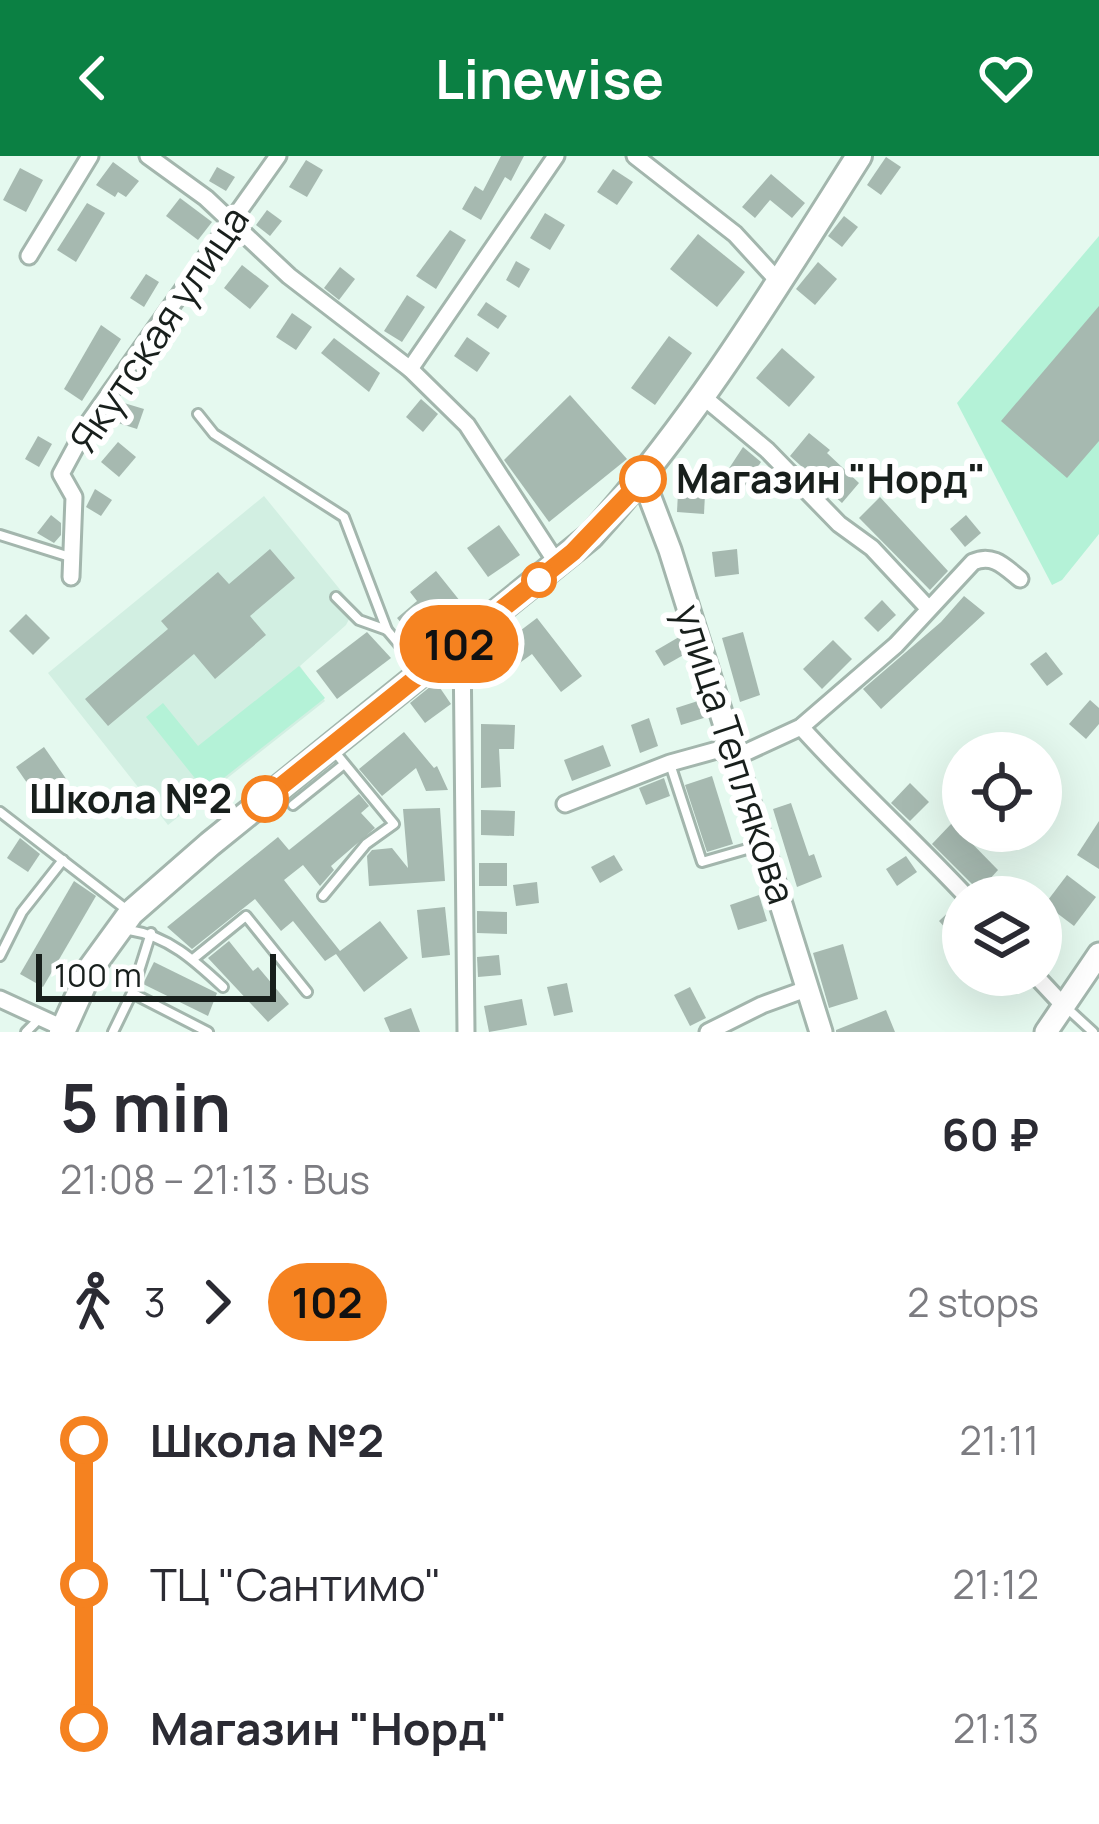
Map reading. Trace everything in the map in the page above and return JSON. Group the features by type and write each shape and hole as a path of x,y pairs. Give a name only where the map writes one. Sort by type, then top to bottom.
{"main road":[{"path":"56,1025 124,920 338,756 422,672 591,536 643,479 859,156"},
{"name":"улица Теплякова","path":"643,479 670,550 821,1032"},
{"path":"1046,1032 1099,954"}],"street":[{"path":"29,256 90,156"},
{"path":"148,156 206,199 289,277 410,369 467,425 558,565"},
{"name":"Якутская улица","path":"71,577 74,497 61,474 88,422 278,156"},
{"path":"410,369 556,156"},
{"path":"635,156 735,234 779,282"},
{"path":"701,395 767,450 839,524 872,548 928,607"},
{"path":"565,804 716,750 736,757 801,727 896,645 928,607 983,557 998,561 1020,579"},
{"path":"462,641 466,1032"},
{"path":"801,727 948,876"},
{"path":"708,1032 809,988"},
{"path":"1055,996 1063,1005"},
{"path":"0,999 56,1025"}],"lane":[{"path":"198,414 214,434 344,518 387,630 422,672"},
{"path":"0,535 70,557"},
{"path":"336,597 359,620 387,630"},
{"path":"292,805 338,756 394,824 366,844 323,896"},
{"path":"670,763 702,862 764,844"},
{"path":"0,812 63,860 124,920 193,959 223,986"},
{"path":"0,956 22,912 63,860"},
{"path":"193,959 246,916 308,992"},
{"path":"113,1032 152,933"},
{"path":"132,993 208,1032"},
{"path":"1063,1005 1093,1032"},
{"path":"26,1032 56,1025"}],"shaded area":[{"name":"Школа №2","path":"264,496 355,608 346,625 300,666 325,701 168,825 48,673"}],"green space":[{"path":"1099,236 1099,534 1062,580 1052,585 957,403"},
{"path":"299,666 325,698 206,792 146,717 163,703 198,746"}],"building":[{"path":"501,156 524,156 511,181 505,177 481,220 462,209 475,186 483,191"},
{"path":"886,157 901,167 881,195 867,185"},
{"path":"306,160 323,170 307,197 289,187"},
{"path":"113,162 139,181 126,197 118,192 115,197 96,185"},
{"path":"217,167 235,177 226,191 209,181"},
{"path":"20,168 43,180 26,212 3,200"},
{"path":"613,169 633,182 617,205 597,192"},
{"path":"771,174 805,203 792,218 770,200 755,218 742,207"},
{"path":"180,198 212,222 198,240 166,216"},
{"path":"87,203 105,213 76,262 57,250"},
{"path":"267,210 282,221 270,236 256,225"},
{"path":"545,213 565,225 550,250 530,238"},
{"path":"844,216 858,227 842,247 828,236"},
{"path":"450,230 466,240 436,289 416,276"},
{"path":"698,234 745,272 717,307 670,269"},
{"path":"516,261 530,269 519,288 506,280"},
{"path":"818,262 837,279 815,305 796,289"},
{"path":"242,265 269,286 250,309 224,288"},
{"path":"340,267 355,279 339,300 324,288"},
{"path":"146,274 159,282 144,307 130,298"},
{"path":"407,295 425,307 402,342 384,331"},
{"path":"486,302 507,316 498,329 477,315"},
{"path":"1099,306 1099,441 1067,478 1001,421"},
{"path":"292,313 312,327 296,350 276,337"},
{"path":"101,325 121,339 82,401 64,389"},
{"path":"669,336 692,353 655,405 631,388"},
{"path":"467,337 490,353 477,372 454,356"},
{"path":"334,338 380,373 369,392 321,353"},
{"path":"782,348 815,377 789,407 756,378"},
{"path":"570,395 627,459 549,522 504,460"},
{"path":"421,399 438,414 423,432 406,417"},
{"path":"124,403 144,409 137,429 118,423"},
{"path":"809,433 859,483 842,503 790,456"},
{"path":"38,436 52,444 39,467 25,459"},
{"path":"118,442 136,457 119,477 101,462"},
{"path":"743,447 761,462 743,489 726,478 726,473"},
{"path":"95,489 112,500 101,516 86,507"},
{"path":"678,492 705,494 704,514 677,512"},
{"path":"880,497 948,571 930,590 859,518"},
{"path":"51,515 61,523 61,535 54,543 37,533"},
{"path":"966,515 981,533 965,547 950,529"},
{"path":"499,525 520,555 488,577 467,548"},
{"path":"270,549 295,578 250,616 266,635 215,679 194,654 108,726 85,699 168,629 161,621 218,572 229,584"},
{"path":"737,549 739,574 715,577 712,552"},
{"path":"436,571 460,601 415,639 397,618 417,601 410,592"},
{"path":"964,596 985,613 881,709 863,689"},
{"path":"882,600 896,615 878,632 864,618"},
{"path":"26,614 50,638 33,655 9,631"},
{"path":"537,618 582,676 561,692 532,654 510,670 495,650"},
{"path":"367,632 391,658 337,699 316,671"},
{"path":"743,632 760,695 740,702 722,638"},
{"path":"679,637 687,653 664,666 655,651"},
{"path":"833,640 852,659 822,689 803,669"},
{"path":"1046,652 1063,674 1047,686 1030,664"},
{"path":"436,682 451,704 425,723 410,703"},
{"path":"701,700 707,717 681,725 676,708"},
{"path":"1090,700 1099,708 1099,724 1086,739 1069,724"},
{"path":"649,718 658,746 640,753 631,725"},
{"path":"481,724 515,725 514,749 499,749 501,787 481,788"},
{"path":"404,732 437,766 448,790 426,791 416,768 382,796 359,769"},
{"path":"603,745 611,766 572,781 564,760"},
{"path":"44,747 69,783 41,803 16,767"},
{"path":"712,776 733,844 707,852 685,785"},
{"path":"664,778 670,796 646,805 639,788"},
{"path":"910,783 929,802 910,821 891,803"},
{"path":"359,794 369,806 361,813 375,828 331,866 334,870 320,886 303,865 284,880 340,951 380,921 408,958 364,992 336,954 325,961 293,921 281,931 255,899 192,949 167,927 278,837 289,850"},
{"path":"791,803 809,856 814,854 822,877 797,887 773,809"},
{"path":"440,808 445,881 369,886 367,856 372,850 392,848 408,868 403,809"},
{"path":"481,810 515,811 514,836 481,835"},
{"path":"1099,821 1099,869 1077,855"},
{"path":"942,834 942,852 980,852 998,870 993,876 964,876 932,844"},
{"path":"20,838 40,854 28,872 7,858"},
{"path":"614,855 623,870 600,883 591,867"},
{"path":"906,856 917,872 897,886 886,869"},
{"path":"479,863 507,863 507,886 479,886"},
{"path":"1067,875 1096,897 1074,926 1062,917 1062,882"},
{"path":"74,881 96,896 43,987 20,974"},
{"path":"537,882 539,903 516,906 513,885"},
{"path":"759,895 767,921 738,930 730,905"},
{"path":"445,907 450,955 422,958 417,910"},
{"path":"477,911 507,912 507,934 477,933"},
{"path":"229,941 289,1004 268,1022 208,958"},
{"path":"843,944 858,999 829,1008 813,953"},
{"path":"499,955 501,975 478,977 477,957"},
{"path":"154,962 217,993 208,1016 143,984"},
{"path":"567,983 573,1012 554,1016 547,987"},
{"path":"690,987 706,1018 690,1026 674,995"},
{"path":"522,999 527,1025 489,1032 484,1006"},
{"path":"411,1008 420,1032 390,1032 384,1018"},
{"path":"886,1010 895,1032 836,1032 836,1030"}],"bus line":[{"name":"102","path":"265,799 573,552 643,479"}],"place":[{"name":"Магазин \"Норд\"","path":"643,479"},
{"name":"Школа №2","path":"265,799"}]}
